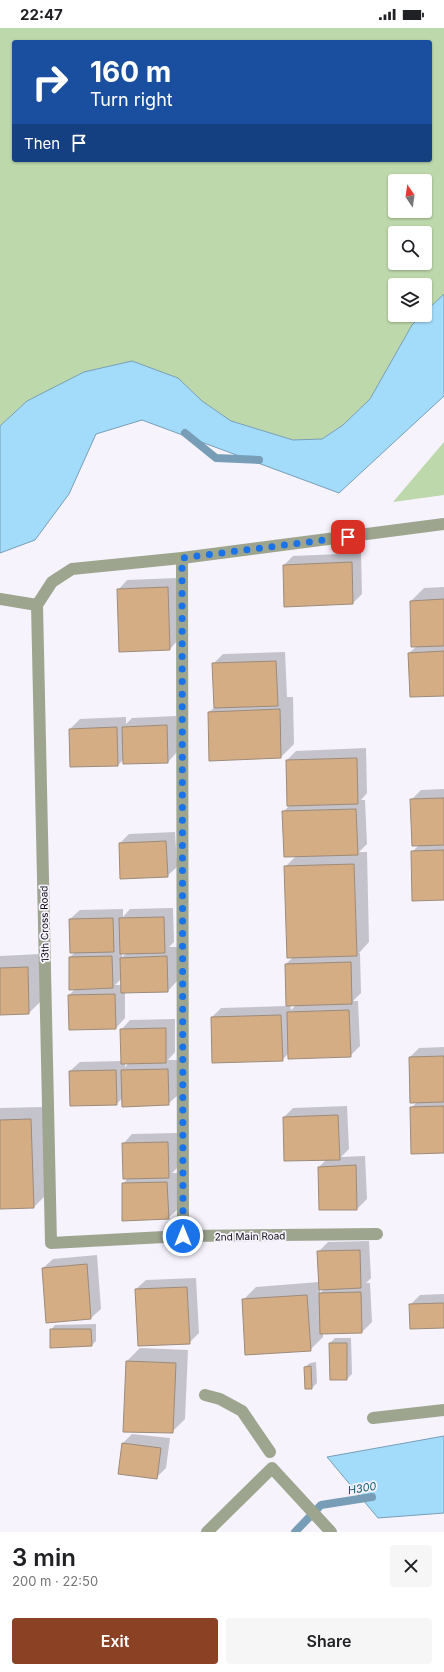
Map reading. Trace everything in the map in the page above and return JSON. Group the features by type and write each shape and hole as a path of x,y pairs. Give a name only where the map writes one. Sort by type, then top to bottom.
{"street":[{"path":"0,599 37,605 52,582 72,569 182,558 444,524"},
{"path":"182,558 183,1236"},
{"name":"13th Cross Road","path":"37,605 51,1243"},
{"name":"2nd Main Road","path":"51,1243 183,1236 377,1234"},
{"path":"205,1395 220,1399 242,1411 270,1452"},
{"path":"373,1418 444,1410"},
{"path":"207,1532 272,1468 331,1532"}],"green space":[{"path":"0,28 444,28 444,294 432,305 432,278 388,278 388,322 415,322 370,399 343,425 322,439 293,440 231,421 202,401 178,378 132,361 84,372 27,401 0,426"},
{"path":"444,442 444,495 393,502"}],"water":[{"path":"444,294 444,396 339,493 142,420 96,434 69,494 35,540 0,553 0,426 27,401 84,372 132,361 178,378 202,401 231,421 293,440 322,439 343,425 370,399 412,325 415,322 432,322 432,305"},
{"path":"444,1436 444,1513 378,1518 327,1457"}],"building":[{"path":"352,562 353,604 284,607 283,565"},
{"path":"168,587 170,650 119,652 117,589"},
{"path":"444,599 444,646 411,647 410,601"},
{"path":"444,651 444,696 410,697 408,653"},
{"path":"276,661 278,706 214,708 212,663"},
{"path":"280,709 281,758 209,761 208,712"},
{"path":"167,725 168,763 123,764 122,727"},
{"path":"117,727 118,766 70,767 69,729"},
{"path":"357,758 358,804 287,806 286,760"},
{"path":"444,798 444,845 412,846 410,799"},
{"path":"356,809 358,855 284,857 282,811"},
{"path":"166,841 168,877 120,879 119,843"},
{"path":"444,850 444,900 412,901 411,851"},
{"path":"354,864 357,956 287,958 284,866"},
{"path":"164,917 165,953 120,954 119,918"},
{"path":"113,918 114,952 70,953 69,919"},
{"path":"112,956 113,988 69,990 69,957"},
{"path":"167,956 168,992 121,993 120,958"},
{"path":"351,962 352,1004 286,1006 285,964"},
{"path":"28,967 29,1014 0,1015 0,968"},
{"path":"115,994 116,1029 69,1030 68,995"},
{"path":"349,1010 351,1057 288,1059 287,1012"},
{"path":"281,1015 283,1061 212,1063 211,1017"},
{"path":"166,1028 166,1063 121,1064 120,1029"},
{"path":"444,1056 444,1102 410,1103 409,1057"},
{"path":"168,1069 169,1105 122,1107 121,1070"},
{"path":"116,1070 117,1105 70,1106 69,1071"},
{"path":"444,1106 444,1153 411,1154 410,1107"},
{"path":"338,1115 340,1160 284,1161 283,1117"},
{"path":"31,1119 34,1208 0,1209 0,1120"},
{"path":"168,1142 169,1178 123,1179 122,1143"},
{"path":"356,1165 357,1210 319,1210 318,1167"},
{"path":"167,1182 169,1219 122,1221 122,1183"},
{"path":"360,1250 361,1288 319,1290 317,1251"},
{"path":"87,1264 91,1319 46,1323 42,1268"},
{"path":"187,1287 190,1344 138,1346 135,1289"},
{"path":"361,1292 362,1333 320,1334 319,1293"},
{"path":"307,1295 311,1351 245,1355 242,1299"},
{"path":"444,1303 444,1328 410,1329 409,1304"},
{"path":"50,1329 91,1329 92,1346 50,1348"},
{"path":"329,1343 347,1343 347,1380 330,1380"},
{"path":"126,1361 176,1363 173,1433 123,1432"},
{"path":"311,1366 312,1389 305,1389 304,1367"},
{"path":"122,1443 161,1448 157,1479 118,1474"}],"waterway":[{"path":"185,433 216,458 259,460"},
{"name":"H300","path":"295,1532 321,1505 372,1497"}],"route":[{"path":"183,1236 182,558 348,537"}]}
